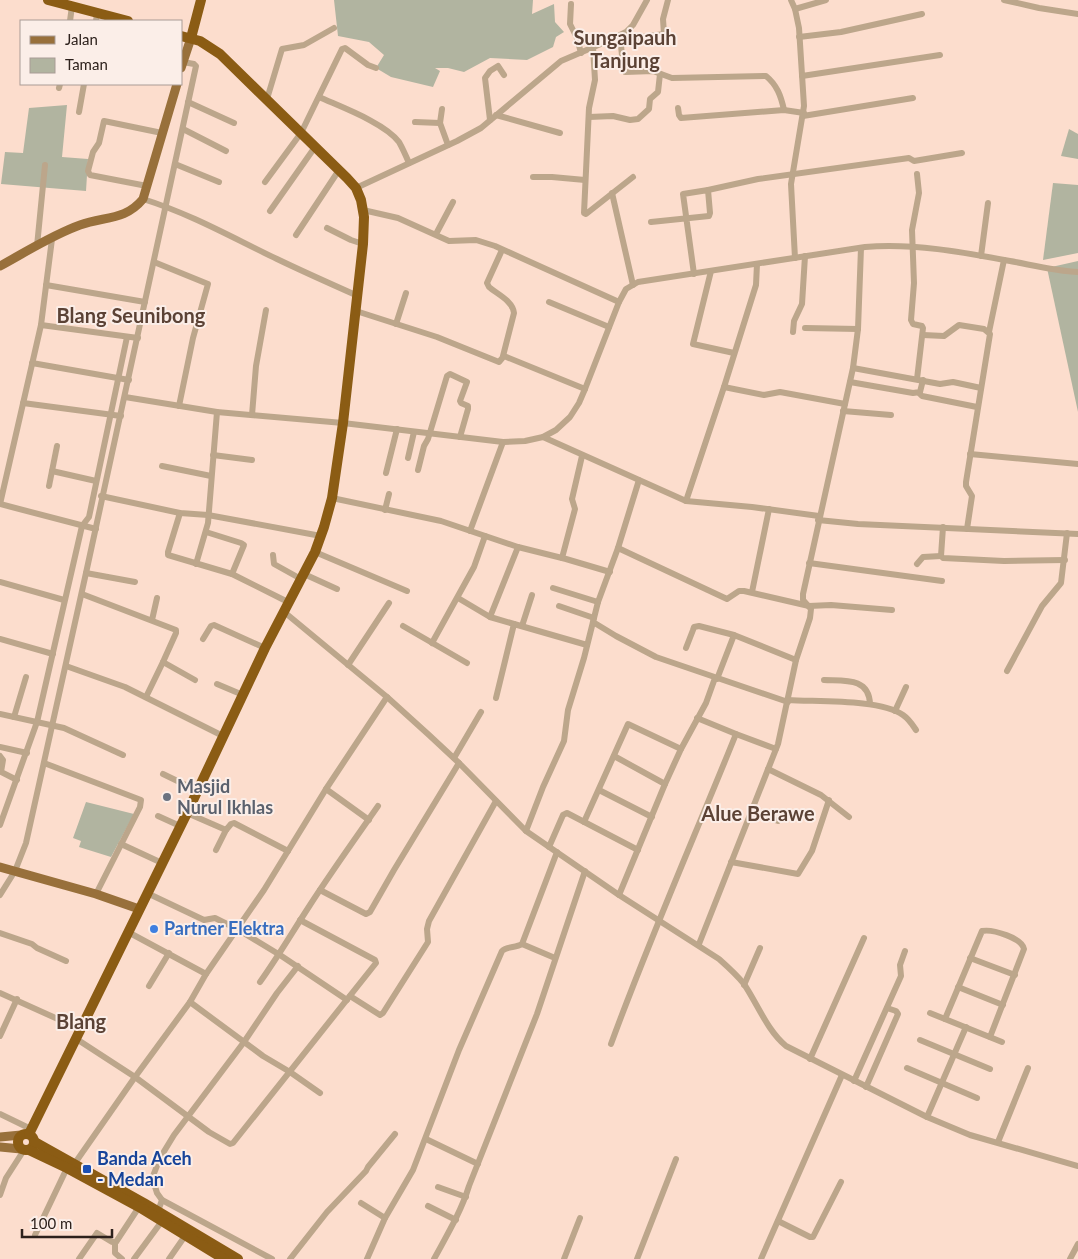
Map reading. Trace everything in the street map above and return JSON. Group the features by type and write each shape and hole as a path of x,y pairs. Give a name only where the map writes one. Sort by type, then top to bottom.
{"highway":[{"path":"48,0 72,6 96,17 120,20"},
{"path":"201,0 185,51 209,46 220,54 356,188 362,200 363,244 358,296 332,498 315,552 265,648 27,1141 158,1217 185,1236 225,1259"},
{"path":"71,1166 139,1208 238,1259"}],"main road":[{"path":"0,266 79,226 127,213 136,208 144,199 176,85"},
{"path":"0,867 96,894 139,909"},
{"path":"0,1136 27,1141"},
{"path":"0,1148 27,1141"}],"street":[{"path":"647,0 633,25 620,38 622,66 625,72 653,72 672,78 766,76 781,96 784,110"},
{"path":"356,188 481,128 561,61 620,38 664,34 663,19 668,0"},
{"path":"790,0 795,9 799,37 804,115 792,174 791,199 795,258"},
{"path":"795,9 826,0"},
{"path":"1004,0 1078,14"},
{"path":"571,4 570,24 577,38 581,53"},
{"path":"70,20 72,6"},
{"path":"799,37 841,32 922,14"},
{"path":"267,99 282,49 304,45 334,28"},
{"path":"594,47 595,80 589,118 584,214 633,176"},
{"path":"265,182 301,133 343,48 376,68"},
{"path":"0,895 15,871 25,848 129,380 196,66 185,51"},
{"path":"802,76 940,56"},
{"path":"493,117 484,78 490,70 498,66 504,75"},
{"path":"589,118 613,116 630,120 638,119 649,109 650,99 658,92 660,74"},
{"path":"79,112 84,85"},
{"path":"319,97 367,118 386,130 398,141 410,163"},
{"path":"678,108 681,118 784,110 804,115 913,98"},
{"path":"188,102 234,122"},
{"path":"442,109 440,123 448,145"},
{"path":"493,117 560,134"},
{"path":"147,186 90,174 88,171 90,160 99,143 104,121 162,133"},
{"path":"415,122 440,123"},
{"path":"182,129 226,152"},
{"path":"270,211 315,147"},
{"path":"694,274 683,194 792,174 909,158 914,160 962,153"},
{"path":"175,164 219,182"},
{"path":"38,246 45,165"},
{"path":"296,236 338,170"},
{"path":"917,174 919,187 918,204 912,230 914,283 911,320 913,324 923,326 920,393"},
{"path":"533,178 552,177 585,180"},
{"path":"650,222 710,214 708,190"},
{"path":"612,193 632,284"},
{"path":"144,199 198,219 358,296"},
{"path":"436,234 453,202"},
{"path":"981,256 988,203"},
{"path":"363,210 398,218 452,241 476,240 619,302"},
{"path":"327,228 363,244"},
{"path":"52,239 41,325 0,504 96,529"},
{"path":"125,397 217,412 343,423 503,442 525,441 543,438 556,430 570,417 585,389 619,302 626,289 632,284 805,256 860,248 891,246 981,256 1078,272"},
{"path":"698,944 781,734 796,660 810,618 811,609 803,599 809,563 853,368 858,329 860,248"},
{"path":"356,311 437,338 499,362 503,356 514,308 489,287 487,283 502,250"},
{"path":"792,332 794,321 802,304 805,256"},
{"path":"967,529 972,496 966,484 970,454 989,332 1004,260"},
{"path":"154,262 208,284 193,338 179,406"},
{"path":"686,500 756,285 757,264"},
{"path":"711,271 693,344 734,353"},
{"path":"46,286 146,302"},
{"path":"396,324 406,293"},
{"path":"549,302 609,327"},
{"path":"252,415 256,366 266,310"},
{"path":"41,325 138,338"},
{"path":"922,335 944,336 960,325 984,329 989,332"},
{"path":"806,328 858,329"},
{"path":"0,824 2,812 18,780 37,722 82,526 89,517 127,337"},
{"path":"503,356 585,389"},
{"path":"32,363 129,380"},
{"path":"853,368 940,384 953,382 981,388"},
{"path":"418,470 447,376 450,374 467,382 460,401 468,408 460,437"},
{"path":"850,382 920,393 922,396 978,407"},
{"path":"724,387 764,395 780,392 844,407 891,415"},
{"path":"23,403 121,416"},
{"path":"196,564 208,523 217,412"},
{"path":"386,473 397,429"},
{"path":"408,458 414,432"},
{"path":"543,438 686,500 769,509 858,524 1078,534"},
{"path":"470,530 503,442"},
{"path":"49,486 57,446"},
{"path":"970,454 1078,464"},
{"path":"213,455 252,460"},
{"path":"562,558 575,509 572,498 582,456"},
{"path":"162,466 211,476"},
{"path":"52,471 96,481"},
{"path":"526,831 564,741 568,710 598,602 610,572 639,480"},
{"path":"94,494 180,513 208,515 321,536"},
{"path":"385,510 390,494"},
{"path":"332,498 441,522 518,547 610,572"},
{"path":"752,592 769,509"},
{"path":"180,513 167,554 174,558 232,574 286,606 348,665 457,760 526,831 619,895 698,944 734,972 776,1036 786,1046 927,1117 970,1135 1078,1166"},
{"path":"941,556 943,528"},
{"path":"206,532 244,545 232,574"},
{"path":"1007,671 1039,612 1061,583 1067,533"},
{"path":"432,643 474,567 485,536"},
{"path":"490,617 518,547"},
{"path":"618,548 727,599 739,591 752,592 809,606 823,605 892,610"},
{"path":"315,552 407,591"},
{"path":"273,555 274,564 337,589"},
{"path":"917,564 923,557 941,556 944,558 1004,561 1064,560"},
{"path":"809,563 942,581"},
{"path":"86,573 135,582"},
{"path":"0,582 64,600"},
{"path":"553,588 598,602"},
{"path":"82,594 152,620 174,629 176,632 146,697"},
{"path":"522,626 532,595"},
{"path":"152,620 157,598"},
{"path":"458,598 490,617 587,644"},
{"path":"348,665 389,603"},
{"path":"559,606 594,620 656,657 716,678 788,701 870,704 885,707 909,720 916,730"},
{"path":"496,698 514,624"},
{"path":"203,639 210,626 213,625 265,648"},
{"path":"403,626 467,663"},
{"path":"686,648 696,626 734,635 796,660"},
{"path":"619,895 665,784 681,749 706,703 734,635"},
{"path":"0,639 53,654"},
{"path":"163,662 195,680"},
{"path":"66,666 125,687 223,736"},
{"path":"14,717 26,677"},
{"path":"824,680 851,682 863,686 870,694 870,704"},
{"path":"217,684 243,695"},
{"path":"895,711 906,687"},
{"path":"35,1235 71,1166 190,1002 206,974 387,698"},
{"path":"320,890 366,914 370,912 457,760 481,712"},
{"path":"0,714 53,726 86,737 123,755"},
{"path":"698,718 776,748"},
{"path":"584,822 627,725 629,724 681,749"},
{"path":"611,1044 642,961 736,734"},
{"path":"0,748 27,753"},
{"path":"0,756 3,760 1,772 18,780"},
{"path":"614,756 665,784"},
{"path":"44,763 141,800 140,807 96,894"},
{"path":"768,769 829,800 849,817"},
{"path":"163,774 196,790"},
{"path":"326,789 369,820"},
{"path":"599,790 652,817"},
{"path":"731,862 795,874 800,873 812,851 829,800"},
{"path":"148,893 204,920 215,918 237,929 348,998 380,1015 428,942 427,929 429,921 496,801"},
{"path":"260,982 378,806"},
{"path":"751,812 778,821"},
{"path":"187,813 226,830"},
{"path":"549,847 564,814 567,813 638,850"},
{"path":"158,816 180,826"},
{"path":"216,850 226,830 234,823 288,851"},
{"path":"121,844 162,862"},
{"path":"367,1259 385,1218 413,1170 459,1050 502,951 505,948 516,948 522,944 557,852"},
{"path":"434,1259 456,1220 466,1197 537,1014 585,871"},
{"path":"0,993 17,999 78,1034 209,1132 230,1144 233,1143 375,964 375,960 300,920"},
{"path":"945,1019 982,930 1014,938 1021,942 1024,949 990,1037"},
{"path":"128,932 206,974"},
{"path":"0,933 32,944 36,948 66,961"},
{"path":"810,1059 864,938"},
{"path":"522,944 555,958"},
{"path":"744,985 760,948"},
{"path":"854,1081 901,976 900,965 905,951"},
{"path":"149,986 169,953"},
{"path":"970,958 1014,974"},
{"path":"272,1259 162,1200 155,1189 153,1176 160,1158 174,1135 244,1042 276,993 298,966"},
{"path":"958,987 1003,1005"},
{"path":"0,1036 17,999"},
{"path":"190,1002 275,1064 320,1093"},
{"path":"866,1087 898,1014 896,1011 887,1008"},
{"path":"930,1013 1002,1042"},
{"path":"927,1117 966,1027"},
{"path":"920,1040 990,1069"},
{"path":"907,1068 978,1098"},
{"path":"998,1142 1028,1068"},
{"path":"760,1259 842,1075"},
{"path":"0,1114 27,1141 6,1178 0,1196"},
{"path":"290,1259 327,1212 366,1171 395,1134"},
{"path":"426,1139 478,1164"},
{"path":"637,1259 676,1159"},
{"path":"778,1221 812,1237 816,1234 841,1182"},
{"path":"438,1187 466,1197"},
{"path":"134,1259 158,1217 162,1200"},
{"path":"361,1203 385,1218"},
{"path":"428,1206 456,1220"},
{"path":"122,1259 115,1253 115,1243 139,1208"},
{"path":"564,1259 580,1218"},
{"path":"79,1259 97,1233 115,1243"},
{"path":"169,1259 185,1236"},
{"path":"1070,1259 1078,1244"}],"green space":[{"path":"334,0 533,0 532,14 554,4 555,22 564,32 556,37 553,47 527,60 490,58 464,72 448,68 435,68 440,71 433,87 391,77 376,68 384,55 369,42 338,36"},
{"path":"67,105 62,157 88,159 86,191 1,184 5,152 23,153 29,108"},
{"path":"1069,129 1078,134 1078,159 1061,156"},
{"path":"1053,183 1078,185 1078,253 1043,260"},
{"path":"1078,261 1078,412 1047,268"},
{"path":"86,802 134,814 111,857 79,847 81,841 73,838"}],"place":[{"name":"Masjid Nurul Ikhlas","path":"167,797"},
{"name":"Partner Elektra","path":"154,929"},
{"name":"Banda Aceh - Medan","path":"87,1169"}],"district":[{"name":"Sungaipauh Tanjung","path":"625,50"},
{"name":"Blang Seunibong","path":"131,316"},
{"name":"Alue Berawe","path":"758,814"},
{"name":"Blang","path":"81,1022"}]}
